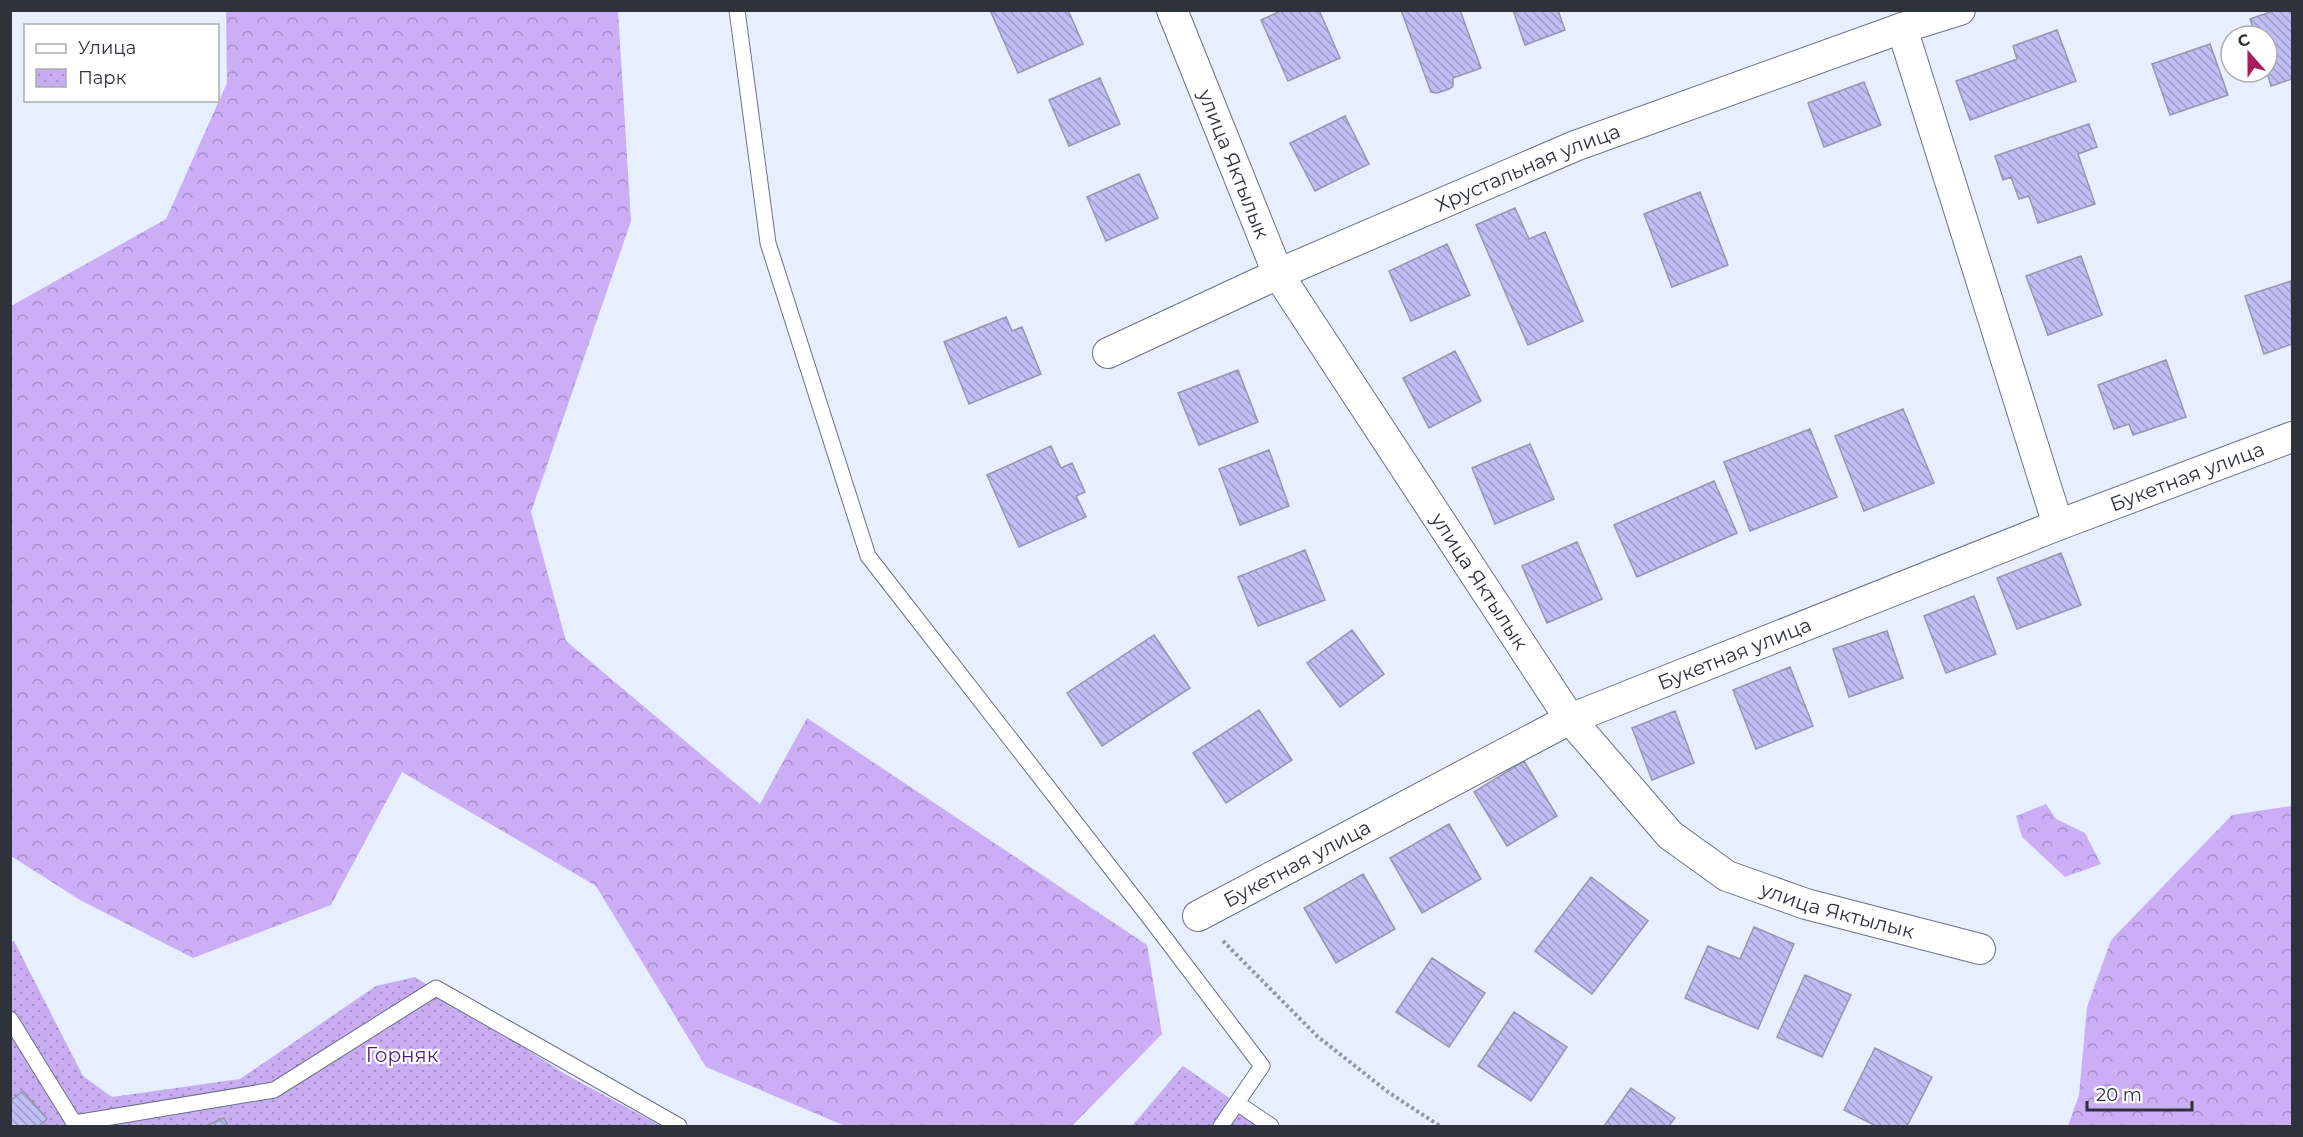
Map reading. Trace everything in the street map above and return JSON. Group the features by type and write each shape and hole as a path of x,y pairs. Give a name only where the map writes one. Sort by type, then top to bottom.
{"street":[{"name":"улица Яктылык","path":"1172,10 1278,274 1570,719 1670,835 1727,876 1806,904 1980,949"},
{"name":"Хрустальная улица","path":"1108,354 1278,274 1575,146 1902,28 1960,10"},
{"path":"1902,28 2058,525"},
{"name":"Букетная улица","path":"1198,916 1570,719 2058,525 2292,437"}],"lane":[{"path":"737,10 768,243 868,556 1262,1066 1221,1126"},
{"path":"10,1019 75,1125 274,1090 436,988 679,1126"},
{"path":"1237,1103 1271,1126"}],"path":[{"path":"1198,916 1317,1036 1388,1092 1440,1126"}],"green space":[{"path":"226,11 618,11 631,221 531,512 566,641 760,804 807,718 1147,945 1162,1034 1072,1126 845,1126 706,1067 596,886 402,772 331,905 193,958 80,900 11,856 11,306 166,219 227,83"},
{"path":"2046,804 2056,819 2085,833 2101,864 2065,877 2022,837 2016,816"},
{"path":"2292,806 2292,1126 2068,1126 2079,1095 2087,1007 2111,940 2232,815"},
{"name":"Горняк","path":"14,941 83,1076 112,1097 240,1079 376,986 415,977 565,1074 661,1126 11,1126 10,942"},
{"path":"1183,1066 1270,1126 1132,1126"}],"building":[{"path":"990,10 1068,10 1083,44 1018,73"},
{"path":"1283,10 1319,10 1340,58 1288,81 1261,20"},
{"path":"1401,10 1460,10 1481,68 1453,78 1453,86 1449,89 1437,93 1431,92"},
{"path":"1513,10 1558,10 1565,30 1525,45"},
{"path":"2276,10 2292,10 2292,79 2279,83 2279,24 2252,24 2250,19"},
{"path":"2057,30 2076,81 1970,120 1956,81 2017,59 2013,46"},
{"path":"2210,44 2219,70 2219,84 2224,84 2228,95 2170,115 2152,64"},
{"path":"1100,78 1120,124 1069,146 1049,100"},
{"path":"1864,82 1881,125 1824,147 1808,103"},
{"path":"1345,116 1369,164 1315,191 1290,143"},
{"path":"2089,124 2097,147 2078,154 2095,204 2038,223 2029,196 2019,199 2011,177 2003,180 1995,156"},
{"path":"1139,174 1158,218 1106,241 1087,197"},
{"path":"1700,192 1728,265 1672,287 1644,214"},
{"path":"1515,208 1529,239 1545,232 1583,321 1528,345 1476,225"},
{"path":"1447,244 1470,295 1411,321 1389,271"},
{"path":"2081,256 2102,315 2048,335 2026,276"},
{"path":"2291,281 2292,344 2264,354 2245,296"},
{"path":"1006,317 1012,331 1022,327 1041,374 969,404 944,342"},
{"path":"1455,351 1481,401 1429,428 1403,378"},
{"path":"2166,360 2186,417 2133,435 2129,424 2114,429 2098,385"},
{"path":"1238,370 1258,422 1199,445 1178,393"},
{"path":"1903,409 1934,483 1864,511 1835,436"},
{"path":"1810,429 1837,497 1750,531 1724,462"},
{"path":"1530,444 1554,499 1495,524 1472,468"},
{"path":"1051,446 1061,468 1072,463 1085,492 1076,496 1086,517 1019,547 987,475"},
{"path":"1269,450 1289,506 1240,525 1219,469"},
{"path":"1714,481 1737,533 1637,577 1614,525"},
{"path":"1577,542 1602,599 1547,623 1522,566"},
{"path":"1305,550 1325,600 1258,626 1238,577"},
{"path":"2061,553 2081,605 2017,629 1997,578"},
{"path":"1974,596 1996,654 1946,673 1924,616"},
{"path":"1352,630 1384,674 1340,707 1307,663"},
{"path":"1887,631 1903,678 1849,697 1833,649"},
{"path":"1154,635 1190,688 1102,746 1067,693"},
{"path":"1790,667 1813,726 1756,749 1733,690"},
{"path":"1259,710 1292,760 1226,803 1193,753"},
{"path":"1675,711 1694,763 1652,780 1632,728"},
{"path":"1524,761 1557,816 1507,846 1474,792"},
{"path":"1449,824 1481,879 1422,913 1390,858"},
{"path":"1363,874 1395,929 1336,963 1304,908"},
{"path":"1591,877 1648,921 1592,994 1535,951"},
{"path":"1754,927 1794,944 1758,1029 1685,998 1708,946 1740,959"},
{"path":"1432,958 1485,993 1449,1047 1396,1012"},
{"path":"1805,975 1851,995 1822,1057 1777,1037"},
{"path":"1514,1012 1567,1047 1531,1101 1478,1066"},
{"path":"1875,1048 1932,1077 1907,1126 1876,1126 1844,1110"},
{"path":"1631,1088 1675,1118 1669,1126 1604,1126"},
{"path":"23,1091 47,1119 39,1126 10,1126 10,1101"},
{"path":"224,1118 228,1126 206,1126"}]}
